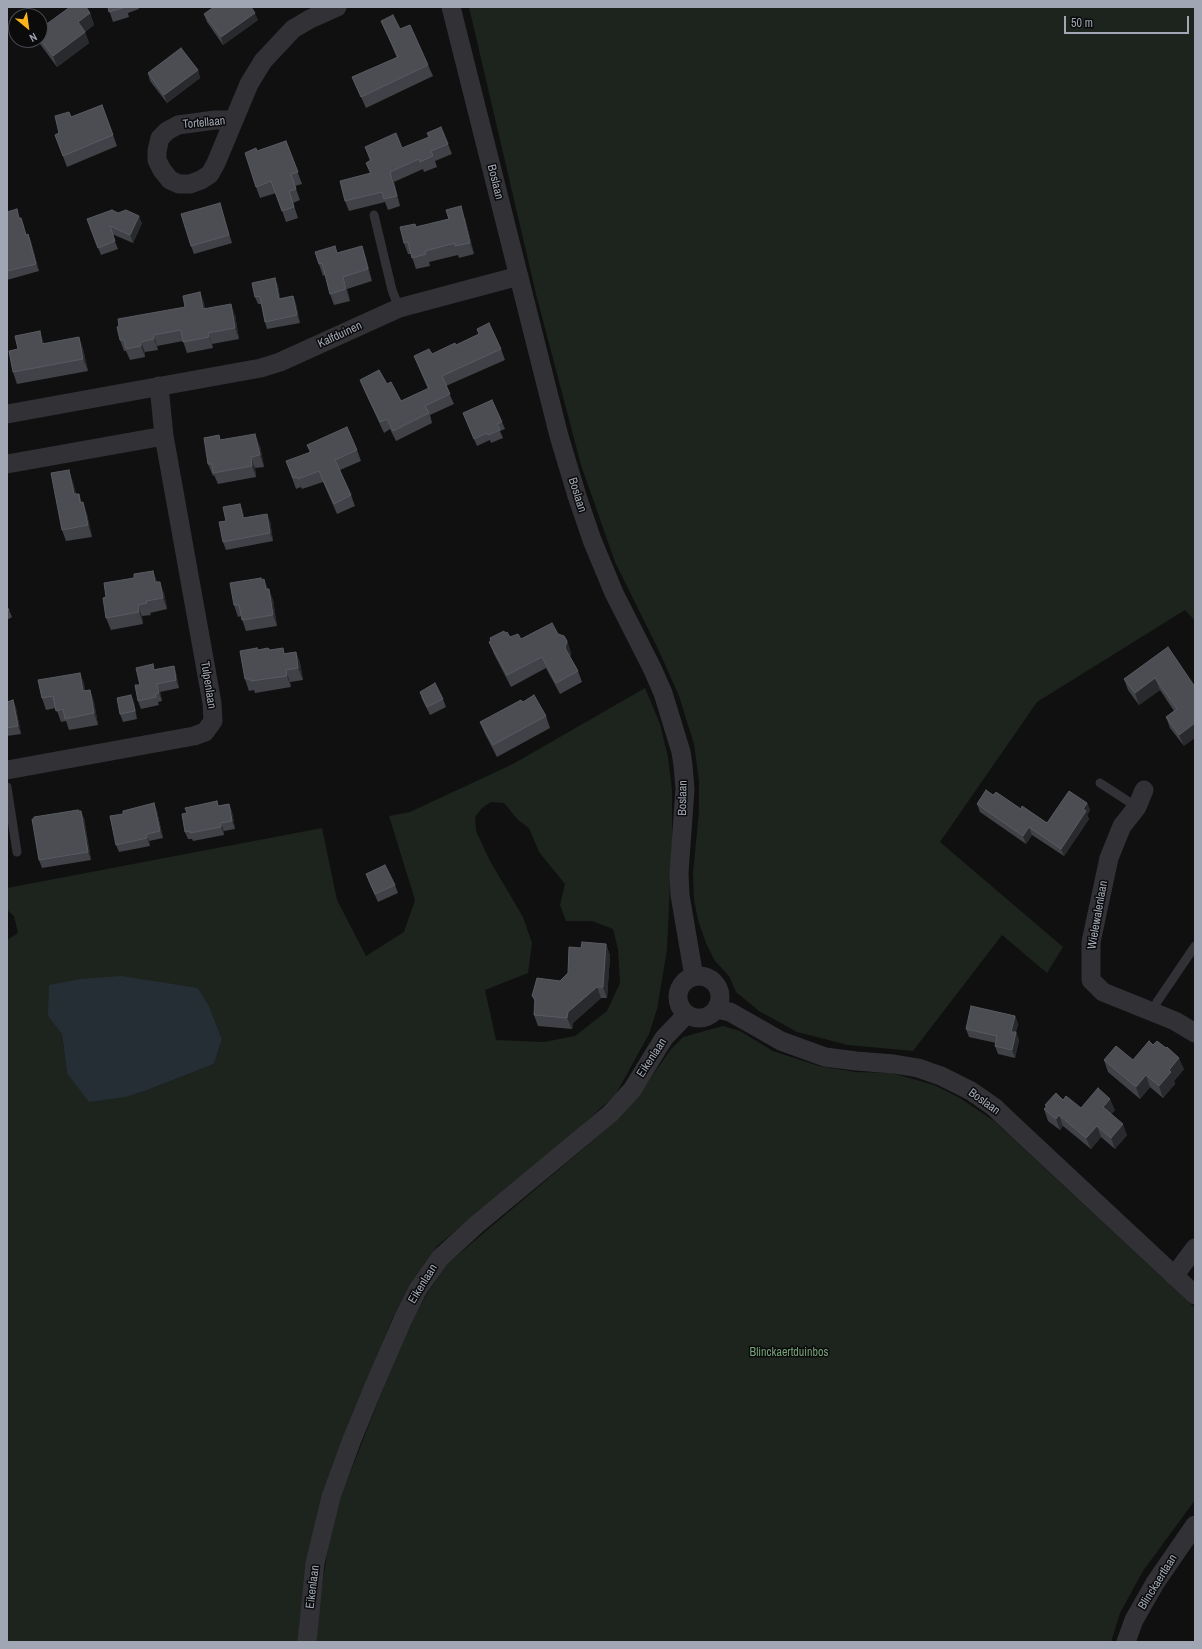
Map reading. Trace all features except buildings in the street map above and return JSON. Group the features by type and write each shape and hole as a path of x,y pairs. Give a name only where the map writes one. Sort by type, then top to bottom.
{"street":[{"name":"Tortellaan","path":"233,120 249,84 263,61 272,51 293,29 310,19 337,7"},
{"name":"Boslaan","path":"451,7 559,436 577,496 592,540 614,594 652,668 663,693 681,752 685,790 679,873 680,895 694,977"},
{"name":"Kalfduinen","path":"7,414 261,368 399,308 519,276"},
{"path":"7,464 164,436 159,386"},
{"name":"Tulpenlaan","path":"7,770 194,736 206,732 213,721 212,703 164,436"},
{"name":"Wielewalenlaan","path":"1141,799 1122,826 1109,858 1091,942 1091,980 1103,992 1175,1020 1195,1033"},
{"path":"694,977 706,977 716,984 720,994 720,1001 717,1008 708,1017 701,1019 692,1018 686,1014 678,1004 677,997 679,990 685,981 694,977"},
{"name":"Boslaan","path":"717,1008 730,1012 781,1041 825,1057 918,1068 941,1076 971,1091 1004,1117 1195,1295"},
{"name":"Eikenlaan","path":"307,1642 315,1563 331,1497 351,1442 374,1386 403,1319 418,1290 440,1258 471,1230 610,1114 632,1090 664,1038 686,1014"},
{"path":"1174,1276 1195,1248"},
{"name":"Blinckaertlaan","path":"1126,1642 1134,1620 1156,1583 1195,1525"}],"lane":[{"path":"374,215 392,290 399,308"},
{"path":"1100,784 1141,799"},
{"path":"7,787 17,852"},
{"path":"1153,1011 1157,1002 1195,946"}],"green space":[{"path":"469,7 1195,7 1195,621 1185,610 1037,702 940,842 1063,947 1047,973 1002,935 913,1051 848,1045 797,1032 759,1011 736,992 729,976 715,961 706,943 698,920 694,900 693,873 699,811 699,781 694,744 679,696 659,651 615,562 581,465 536,294"},
{"path":"645,688 660,724 668,757 672,790 672,843 667,949 657,1009 649,1034 616,1094 575,1132 437,1246 411,1282 392,1319 365,1386 302,1642 7,1642 7,940 18,933 14,916 7,910 7,888 322,828 337,900 366,956 404,932 415,900 389,816 410,812 513,764","holes":["491,802 504,803 518,820 529,828 539,852 565,884 560,905 566,921 592,921 613,929 618,949 620,983 607,1011 575,1036 544,1042 496,1040 485,990 528,973 532,943 523,917 490,861 476,831 475,817 482,808","198,988 209,1006 222,1039 214,1064 126,1097 67,1073 62,1034"]},
{"name":"Blinckaertduinbos","path":"723,1026 740,1031 773,1051 819,1066 856,1072 892,1073 934,1085 960,1098 994,1121 1195,1308 1195,1500 1143,1571 1120,1613 1111,1642 315,1642 330,1535 338,1504 383,1389 412,1321 427,1294 447,1264 615,1122 638,1096 671,1049 683,1037"}],"shaded area":[{"path":"121,976 198,988 209,1006 222,1039 214,1064 126,1097 89,1102 67,1073 62,1034 48,1016 49,985 81,979"}]}
